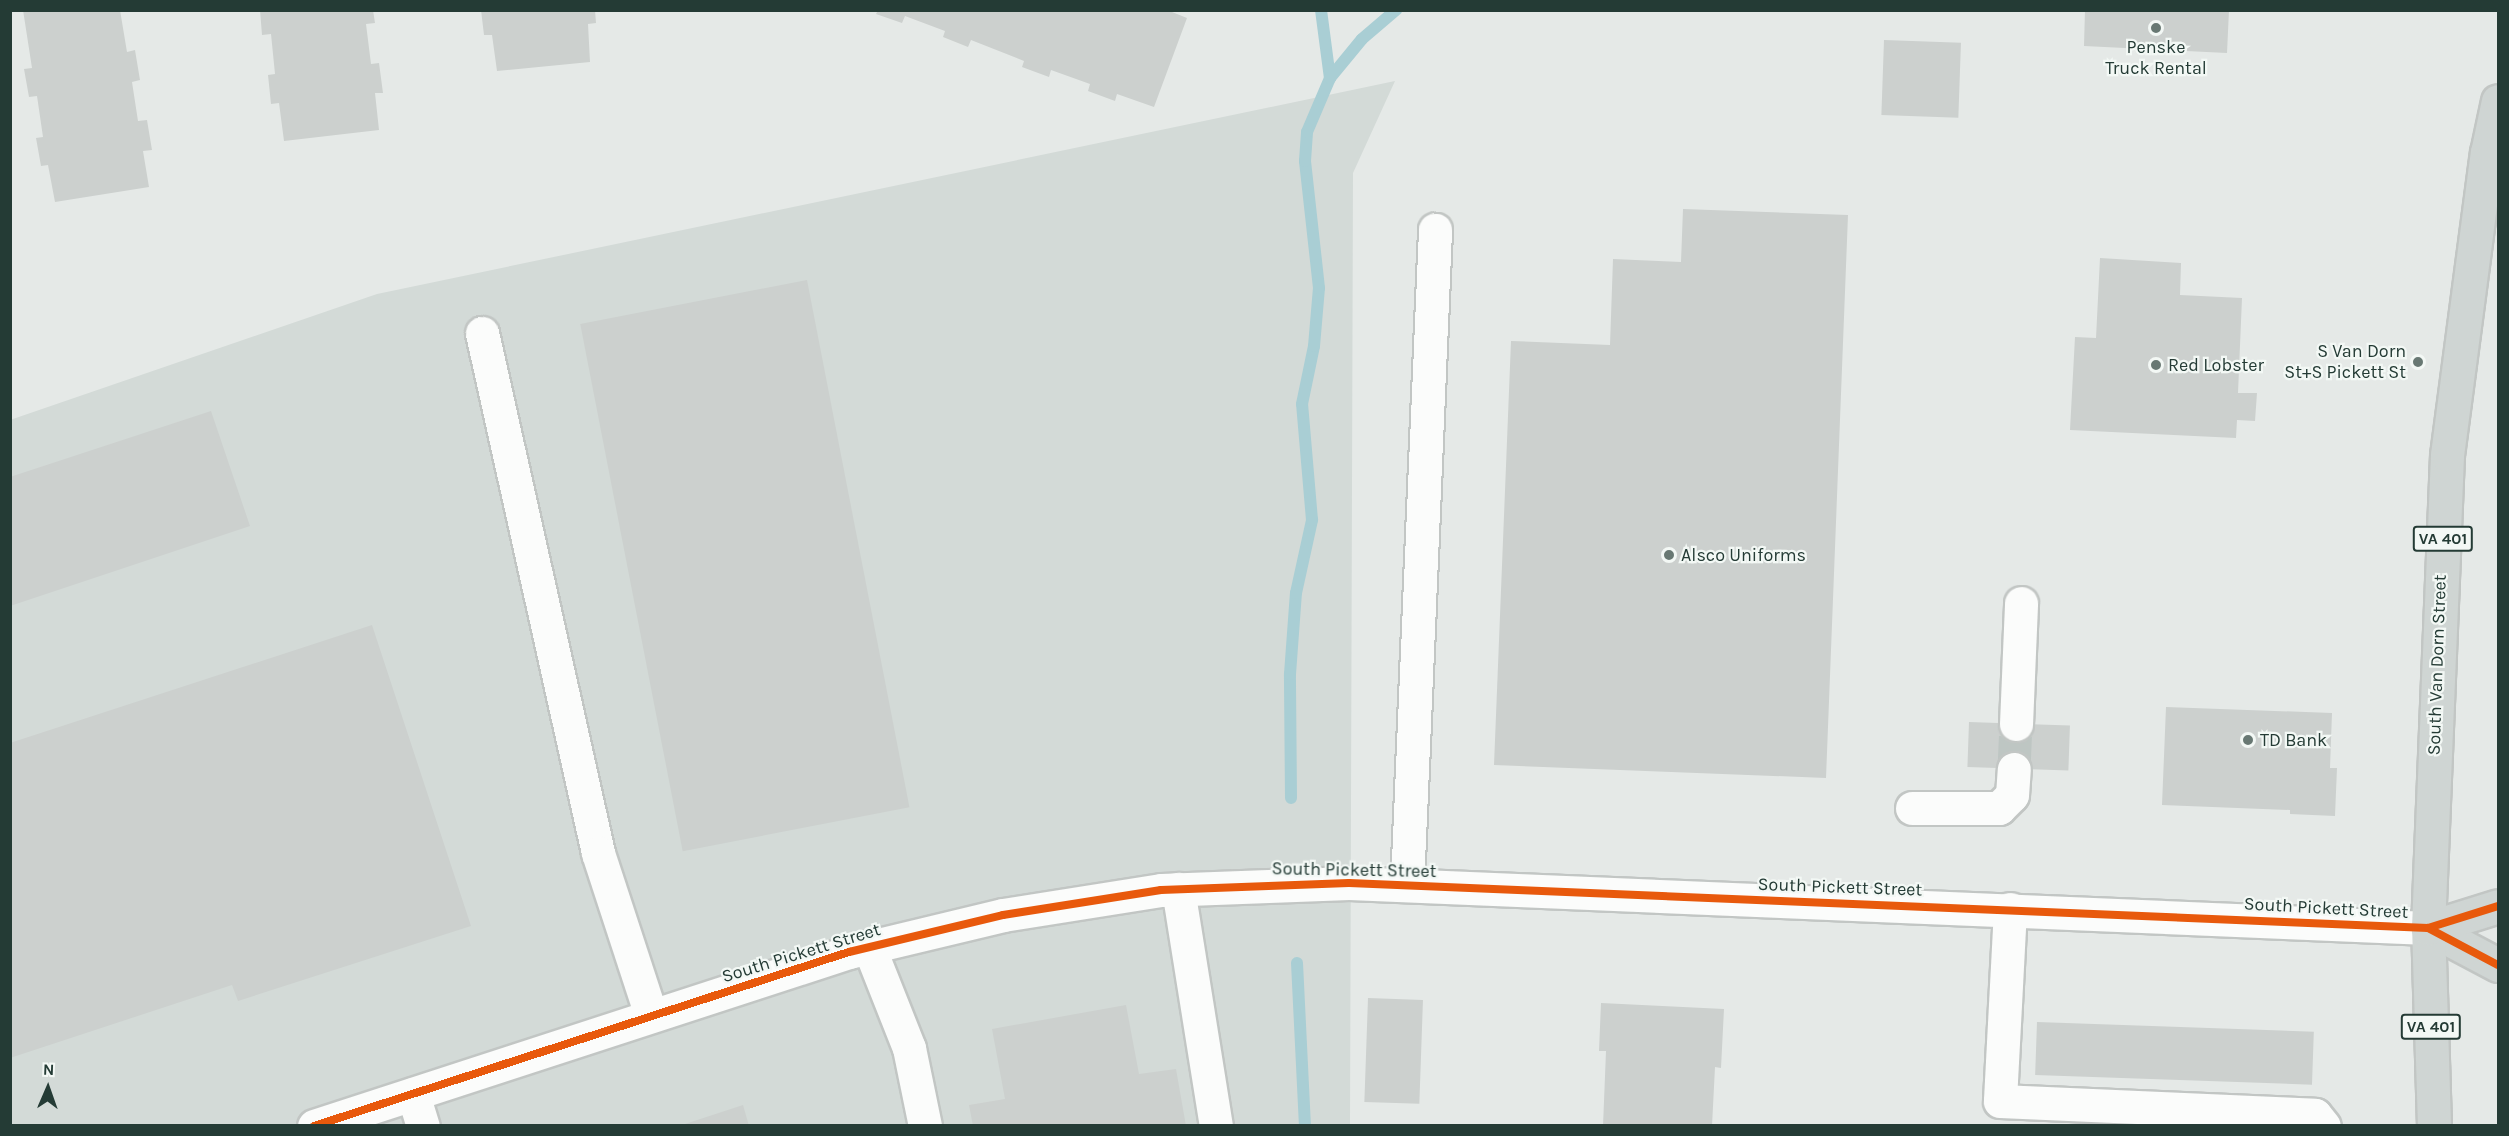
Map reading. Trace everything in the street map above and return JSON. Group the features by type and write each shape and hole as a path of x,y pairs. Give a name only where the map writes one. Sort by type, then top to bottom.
{"main road":[{"name":"South Van Dorn Street","path":"2434,1125 2428,928 2447,455 2487,153 2499,100"},
{"name":"South Pickett Street","path":"2428,928 2499,906"},
{"name":"South Pickett Street","path":"2428,928 2499,965"}],"street":[{"path":"1407,885 1435,230"},
{"path":"482,333 598,852 651,1015"},
{"path":"2016,724 2021,603"},
{"path":"1912,808 1999,808 2012,795 2014,769"},
{"name":"South Pickett Street","path":"314,1125 651,1015 869,947 1014,912 1178,889 1292,882 1407,885 2428,928"},
{"path":"1178,889 1216,1125"},
{"path":"2010,909 2000,1101 2015,1114 2315,1115 2324,1125"},
{"path":"869,947 909,1048 925,1125"},
{"path":"413,1094 423,1125"}],"shaded area":[{"path":"1395,81 1353,173 1350,1125 11,1125 10,420 377,294"}],"building":[{"path":"23,10 120,10 127,52 135,50 140,80 132,82 138,121 147,120 152,150 143,151 149,187 55,202 48,165 41,166 36,138 43,137 37,96 29,97 24,69 32,68"},
{"path":"260,10 373,10 375,23 366,24 371,64 379,63 383,93 375,93 379,130 284,141 279,103 271,104 268,75 275,74 271,34 262,35"},
{"path":"481,10 595,10 596,23 588,24 590,62 497,71 492,35 484,35"},
{"path":"878,10 1167,10 1187,18 1154,107 1117,94 1115,101 1088,91 1090,84 1051,70 1049,77 1022,67 1024,61 971,40 968,47 943,37 945,31 905,16 902,23 876,14"},
{"name":"Penske Truck Rental","path":"2085,10 2229,10 2227,53 2084,46"},
{"path":"1884,40 1961,43 1958,118 1881,115"},
{"name":"Alsco Uniforms","path":"1683,209 1848,215 1826,778 1494,765 1511,341 1610,345 1613,259 1681,262"},
{"name":"Red Lobster","path":"2100,258 2181,263 2180,295 2242,298 2238,393 2257,393 2255,421 2237,420 2236,438 2070,430 2075,337 2096,338"},
{"path":"807,280 909,807 683,851 580,324"},
{"path":"211,411 250,526 10,606 10,477"},
{"path":"372,625 471,926 238,1001 232,985 10,1058 10,743"},
{"name":"TD Bank","path":"2166,707 2332,713 2330,768 2337,768 2335,816 2290,814 2290,810 2162,805"},
{"path":"1969,722 2070,726 2068,770 1967,767"},
{"path":"1368,998 1423,1000 1419,1104 1364,1102"},
{"path":"1601,1003 1724,1009 1721,1068 1715,1067 1712,1126 1603,1126 1606,1051 1599,1051"},
{"path":"1126,1005 1139,1074 1176,1069 1186,1126 973,1126 969,1105 1005,1099 992,1029"},
{"path":"2037,1022 2314,1032 2312,1085 2035,1075"},
{"path":"743,1105 749,1126 682,1126 682,1125"}],"waterway":[{"path":"1321,10 1330,78"},
{"path":"1291,798 1290,674 1296,593 1312,520 1302,404 1314,346 1319,288 1305,161 1307,132 1330,78 1362,39 1396,10"},
{"path":"1297,963 1305,1126"}],"tunnel":[{"path":"2014,769 2016,724"}],"cycle path":[{"path":"314,1126 849,952 1003,915 1161,890 1349,883 2428,928 2498,906"},
{"path":"2428,928 2498,965"}],"place":[{"name":"Penske Truck Rental","path":"2156,28"},
{"name":"S Van Dorn St+S Pickett St","path":"2418,362"},
{"name":"Red Lobster","path":"2156,365"},
{"name":"Alsco Uniforms","path":"1669,555"},
{"name":"TD Bank","path":"2248,740"}]}
